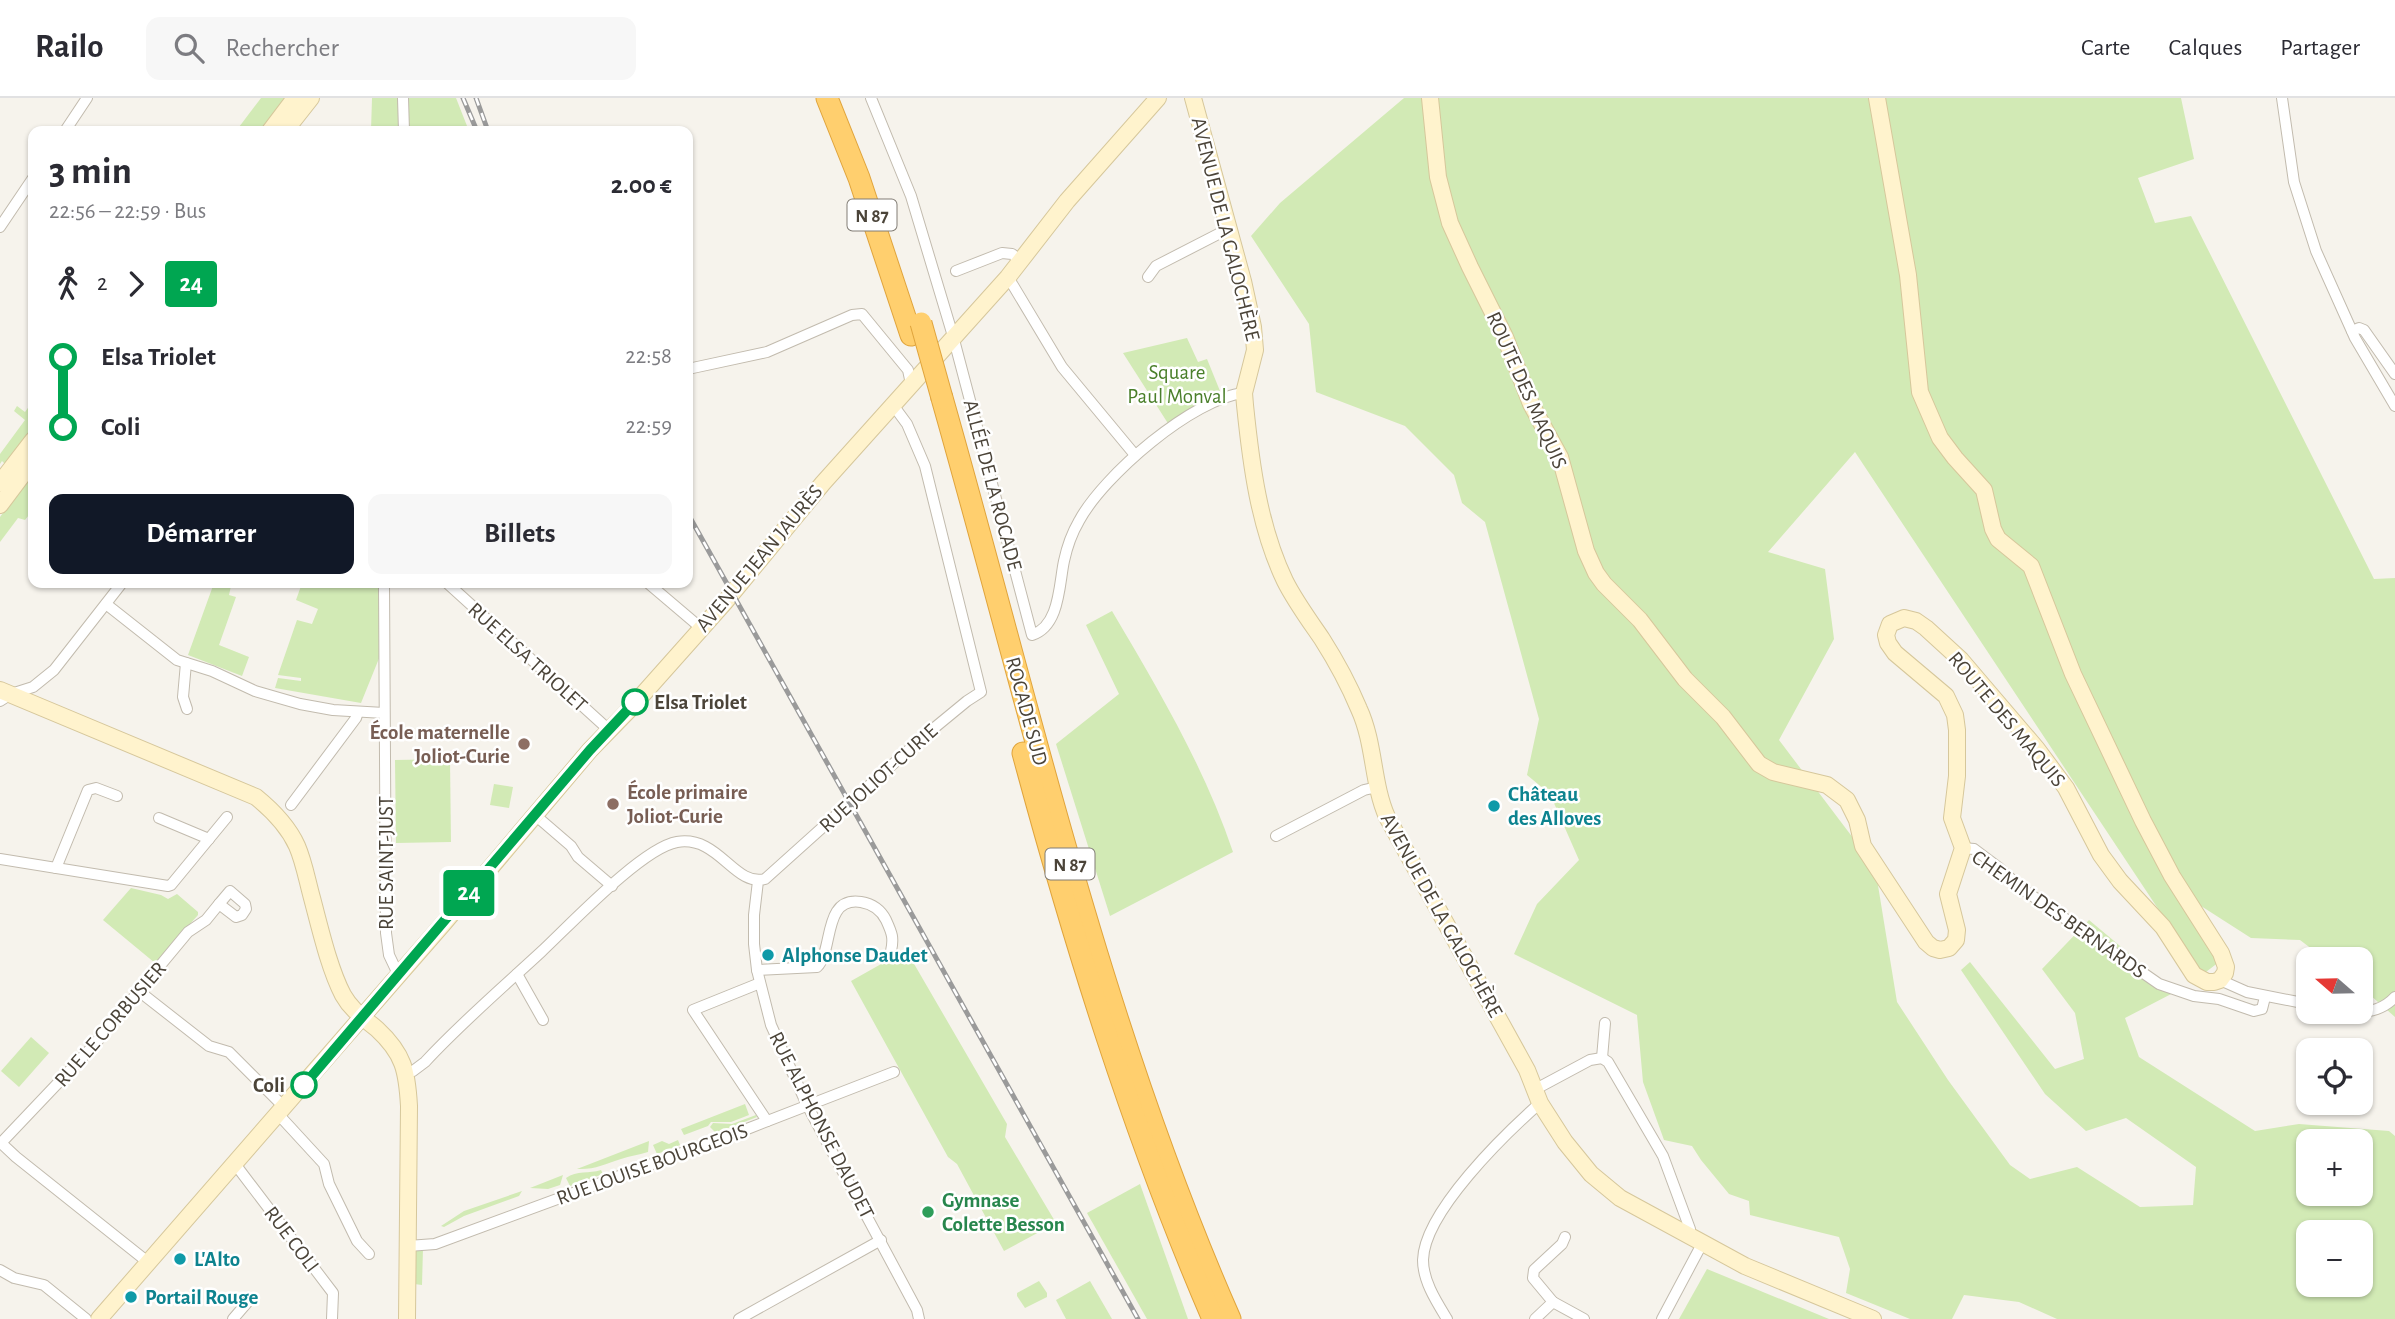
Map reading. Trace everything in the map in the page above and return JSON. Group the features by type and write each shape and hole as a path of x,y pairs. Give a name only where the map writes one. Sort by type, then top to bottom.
{"highway":[{"name":"ROCADE SUD","path":"827,98 916,329"},
{"name":"ROCADE SUD","path":"841,98 891,231 937,404 1102,971 1157,1134 1230,1319"},
{"name":"ROCADE SUD","path":"937,404 1038,808 1092,993 1145,1147 1213,1319"}],"main road":[{"path":"274,126 295,98"},
{"path":"289,126 311,98"},
{"name":"AVENUE JEAN JAURÈS","path":"99,1319 535,815 739,586 798,512 1008,277 1067,201 1158,98"},
{"name":"AVENUE DE LA GALOCHÈRE","path":"1193,98 1243,281 1255,340 1255,358 1244,393 1257,489 1269,540 1288,586 1335,661 1360,711 1370,743 1377,787 1387,817 1527,1070 1537,1097 1577,1158 1606,1188 1745,1266 1873,1319"},
{"name":"ROUTE DES MAQUIS","path":"1430,98 1437,169 1450,223 1505,337 1531,404 1560,457 1587,551 1604,584 1640,620 1685,679 1723,717 1759,764 1773,772 1827,785 1847,800 1857,820 1863,846 1926,942 1940,950 1949,948 1956,940 1957,930 1948,894 1963,848 1951,818 1957,776 1955,715 1951,702 1942,691 1895,653 1888,643 1887,631 1895,620 1912,619 1961,660 2052,766 2067,788 2101,855 2120,881 2163,927 2194,975 2207,982 2220,980"},
{"path":"1877,98 1906,261 1920,392 1928,414 1940,438 1984,490 1998,539 2031,566 2073,674 2143,821 2172,876 2225,961 2225,973 2220,980"},
{"path":"0,483 28,447"},
{"path":"0,505 28,468"},
{"path":"4,695 237,788 256,797 286,827 297,845 342,993 360,1017 378,1031 404,1066 409,1106 407,1319"}],"street":[{"path":"68,126 87,98"},
{"path":"403,98 404,126"},
{"name":"ALLÉE DE LA ROCADE","path":"871,98 911,196 953,336 1032,635 1044,629 1056,606 1069,544 1080,519 1108,482 1135,455"},
{"path":"2282,98 2290,161 2316,251 2358,345 2395,405"},
{"path":"0,227 28,185"},
{"path":"1147,277 1156,266 1228,229"},
{"path":"956,271 1002,253 1012,254 1021,261"},
{"path":"1008,277 1062,367 1135,455 1204,406 1244,393"},
{"path":"693,368 756,355 863,314 908,370 911,384"},
{"path":"2352,331 2359,328 2364,330 2395,374"},
{"name":"RUE JOLIOT-CURIE","path":"758,881 775,871 922,738 981,692 925,466 906,424 893,405"},
{"path":"4,695 33,687 54,670 118,588"},
{"name":"RUE SAINT-JUST","path":"384,588 386,933 389,955 398,974"},
{"name":"RUE ELSA TRIOLET","path":"453,588 610,730"},
{"path":"654,588 701,628"},
{"path":"106,604 177,660 282,699 358,712 384,713"},
{"path":"186,663 183,697 187,709"},
{"path":"291,805 358,712"},
{"path":"1276,836 1364,790 1377,787"},
{"path":"56,868 88,789 96,788 117,796"},
{"path":"535,815 612,886"},
{"path":"0,859 168,886 227,817"},
{"path":"159,818 209,839"},
{"path":"404,1066 425,1062 612,886 662,847 695,842 712,849 743,875 758,881"},
{"name":"CHEMIN DES BERNARDS","path":"1963,848 1974,849 2021,888 2159,984 2255,1011 2262,1009 2266,997"},
{"name":"RUE ALPHONSE DAUDET","path":"758,881 753,929 757,970 771,1026 807,1105 881,1240 919,1319"},
{"path":"757,970 817,967 822,963 834,915 848,904 858,901 883,913 894,936 891,951"},
{"name":"RUE LE CORBUSIER","path":"0,1143 96,1044 188,932 206,920 219,904"},
{"path":"517,974 543,1020"},
{"path":"2220,980 2247,992 2296,1002"},
{"path":"760,983 693,1010 767,1121"},
{"path":"141,992 209,1046 229,1052 281,1110 324,1164 330,1184 357,1241 369,1254"},
{"path":"2373,1010 2382,1008 2395,997"},
{"path":"1601,1058 1605,1023"},
{"path":"1447,1319 1426,1280 1423,1263 1428,1235 1490,1150 1537,1097 1590,1060 1601,1058 1608,1062 1663,1156 1690,1229 1696,1238 1662,1319"},
{"name":"RUE LOUISE BOURGEOIS","path":"408,1245 435,1244 894,1072"},
{"path":"0,1143 149,1263"},
{"name":"RUE COLI","path":"235,1164 333,1293 332,1319"},
{"path":"1564,1237 1562,1244 1534,1270 1533,1278 1553,1302 1584,1319"},
{"path":"740,1319 881,1240"},
{"path":"0,1270 14,1278 44,1285 86,1319"},
{"path":"233,1319 251,1298"},
{"path":"1535,1319 1553,1302"}],"green space":[{"path":"261,98 285,98 263,126 240,126"},
{"path":"372,98 456,98 467,126 371,126"},
{"path":"1404,98 2181,98 2194,159 2138,178 2155,223 2191,216 2374,579 2395,578 2395,1017 2373,998 2373,947 2309,947 2300,940 2251,938 2187,897 2219,962 2202,975 1855,452 1768,552 1825,569 1834,639 1779,740 1875,867 1897,1002 1948,1080 2010,1165 2030,1179 2077,1167 2140,1207 2193,1205 2196,1167 2126,1118 2086,1131 2045,1094 1961,970 1970,962 2055,1069 2084,1059 2075,1013 2042,969 2089,920 2175,992 2125,1018 2139,1057 2255,1131 2299,1124 2363,1129 2296,1129 2296,1206 2373,1206 2373,1130 2389,1131 2395,1136 2395,1319 2057,1319 2019,1302 1964,1295 1952,1319 1910,1319 1846,1293 1850,1269 1839,1237 1750,1215 1749,1201 1729,1194 1692,1146 1664,1140 1643,1082 1637,1015 1514,954 1537,904 1579,860 1550,794 1527,775 1539,719 1485,522 1462,503 1454,475 1405,426 1316,392 1309,324 1251,236 1280,203"},
{"name":"Square Paul Monval","path":"1187,338 1198,362 1207,359 1220,391 1169,425 1123,353"},
{"path":"17,406 25,412 28,408 28,437 6,465 2,461 0,464 0,454 25,420 14,411"},
{"path":"28,479 28,516 25,520 18,518 0,542 0,517"},
{"path":"212,588 231,588 229,595 236,597 219,645 249,657 242,676 188,655"},
{"path":"300,588 381,588 382,651 361,703 275,688 278,678 301,681 301,678 278,675 297,620 312,624 318,609 296,600"},
{"path":"1112,611 1194,759 1233,852 1110,916 1056,744 1119,694 1086,625"},
{"path":"450,759 451,842 396,843 395,760"},
{"path":"494,784 513,787 509,808 490,805"},
{"path":"131,888 168,899 177,894 198,912 155,963 103,920"},
{"path":"906,950 1007,1124 1005,1137 1056,1223 1004,1251 957,1164 948,1157 851,981"},
{"path":"31,1037 49,1053 19,1087 1,1071"},
{"path":"745,1104 749,1115 731,1122 711,1122 708,1126 684,1135 681,1129"},
{"path":"756,1115 757,1117 716,1133 710,1127 713,1123 732,1124"},
{"path":"678,1140 680,1145 657,1154 653,1145 662,1141 669,1144"},
{"path":"649,1141 648,1152 594,1168 577,1169"},
{"path":"601,1170 603,1174 570,1186 566,1178 574,1174"},
{"path":"563,1175 560,1185 548,1189 530,1188"},
{"path":"1140,1184 1188,1319 1147,1319 1087,1213"},
{"path":"522,1191 519,1196 441,1226 464,1211"},
{"path":"415,1248 423,1248 422,1285 414,1284"},
{"path":"1707,1269 1829,1319 1679,1319"},
{"path":"1039,1281 1047,1297 1025,1308 1017,1293"},
{"path":"1090,1281 1112,1319 1066,1319 1056,1300"}],"railway":[{"path":"463,98 475,126"},
{"path":"476,98 486,126"},
{"path":"693,523 1138,1319"}],"bus line":[{"name":"24","path":"304,1085 590,750 635,702"}],"place":[{"name":"Elsa Triolet","path":"635,702"},
{"name":"École maternelle Joliot-Curie","path":"524,744"},
{"name":"École primaire Joliot-Curie","path":"613,804"},
{"name":"Château des Alloves","path":"1494,806"},
{"name":"Alphonse Daudet","path":"768,955"},
{"name":"Coli","path":"304,1085"},
{"name":"Gymnase Colette Besson","path":"928,1212"},
{"name":"L'Alto","path":"180,1259"},
{"name":"Portail Rouge","path":"131,1297"}]}
